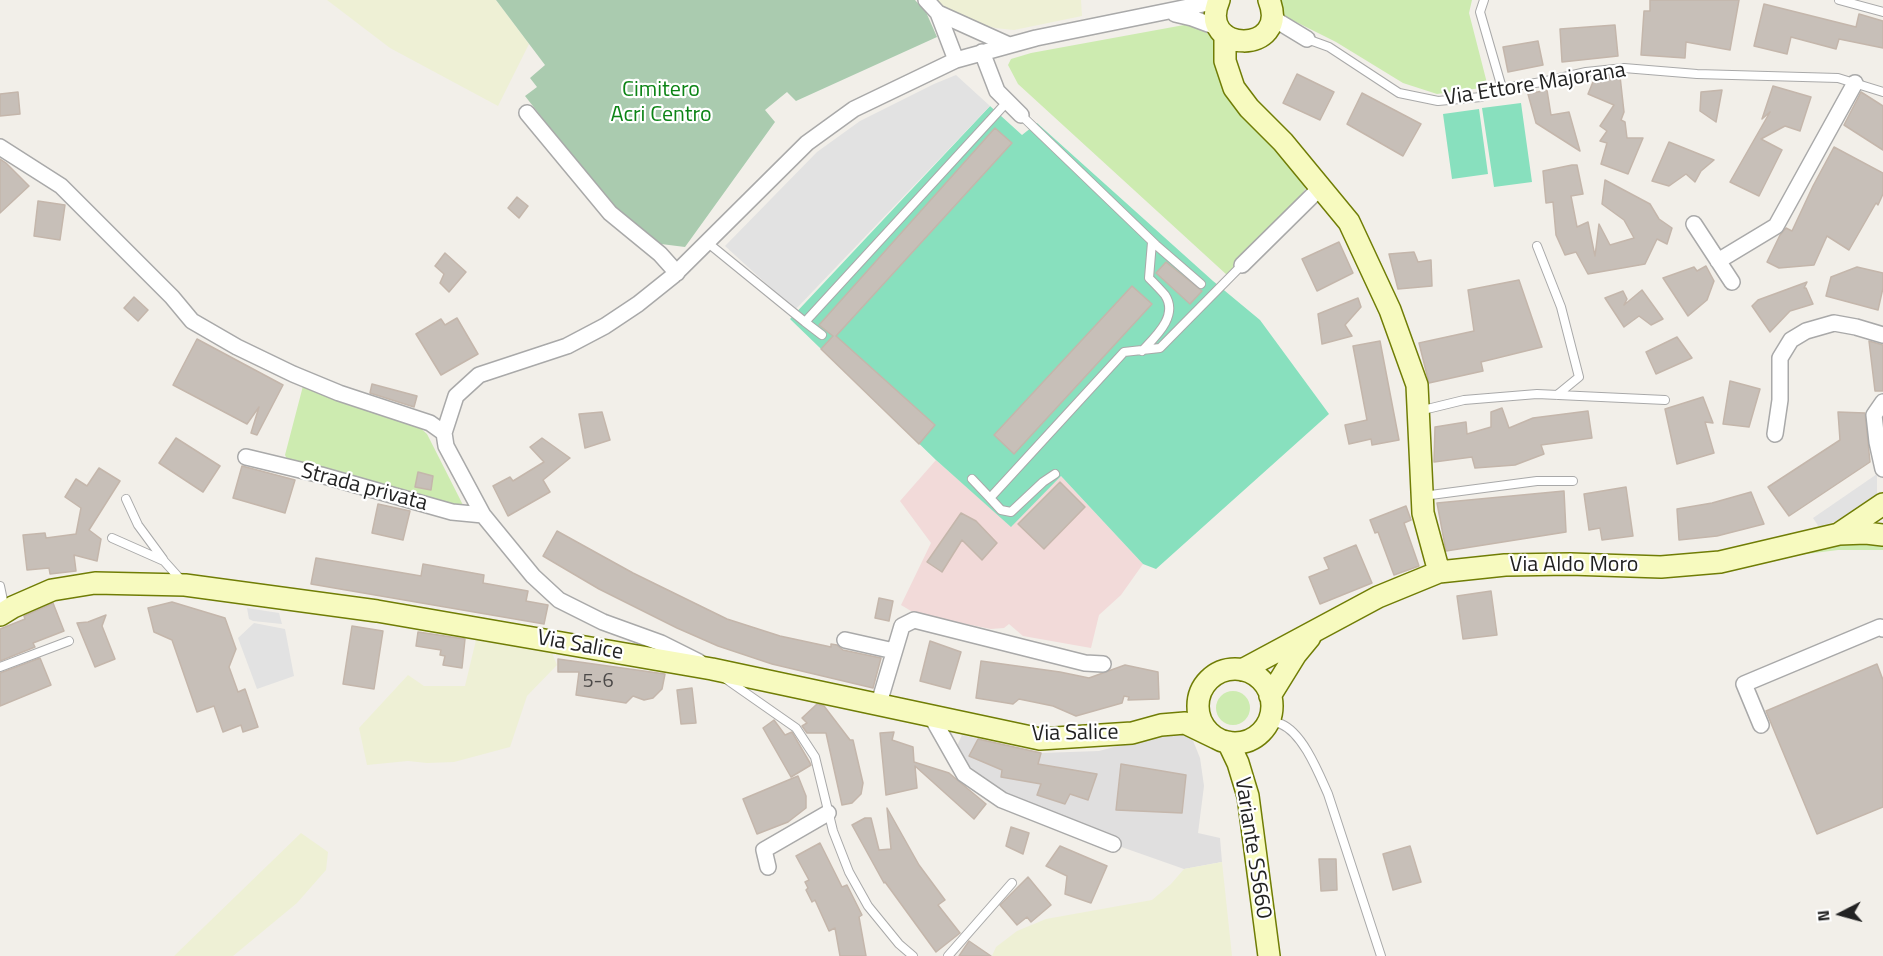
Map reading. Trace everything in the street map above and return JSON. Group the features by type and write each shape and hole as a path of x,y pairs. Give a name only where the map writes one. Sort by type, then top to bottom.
{"main road":[{"path":"1208,2 1216,19 1228,35 1235,63 1234,88 1249,108 1283,142 1349,222 1390,310 1417,385 1423,513 1439,572"},
{"path":"1228,35 1250,42 1269,16"},
{"name":"Via Aldo Moro","path":"1839,534 1883,504"},
{"name":"Via Aldo Moro","path":"1242,670 1378,597 1439,572 1505,565 1570,564 1661,567 1720,562 1839,534 1866,533 1883,536"},
{"name":"Via Salice","path":"3,614 52,590 95,584 185,585 377,611 712,669 1040,739 1132,733 1161,725"},
{"name":"Via Aldo Moro","path":"1270,696 1296,654 1318,628"},
{"path":"1222,740 1208,731 1201,722 1198,712 1198,701 1206,682 1222,671 1242,670 1252,673 1260,679 1270,696 1271,710 1253,757 1248,796"},
{"path":"1161,725 1198,701"},
{"path":"1161,725 1185,723 1222,740 1240,743 1251,740 1264,728"},
{"name":"Variante SS660","path":"1222,740 1238,763 1248,796 1269,956"}],"street":[{"path":"926,0 938,13 956,60"},
{"path":"712,669 661,643 603,622 559,600 533,576 483,515 446,446 444,433 456,396 479,375 567,346 612,322 677,273 807,143 854,109 956,60 982,52 1078,28 1169,13 1208,2"},
{"path":"938,13 1009,45"},
{"path":"1169,13 1192,18 1228,35"},
{"path":"1269,16 1276,31 1308,39"},
{"path":"982,52 997,91 1021,115"},
{"path":"1718,261 1776,225 1855,83"},
{"path":"526,113 610,213 660,254 677,273"},
{"path":"0,147 61,186 172,297 192,321 237,347 293,374 339,393 430,423 444,433"},
{"path":"1242,265 1320,188"},
{"path":"1694,224 1732,282"},
{"path":"1775,434 1780,400 1780,358 1791,340 1806,331 1834,323 1883,335"},
{"path":"1883,402 1874,415 1883,469"},
{"name":"Strada privata","path":"246,457 321,475 452,512 483,515"},
{"path":"879,703 902,626 914,620 1085,663 1103,664"},
{"path":"1761,725 1744,684 1880,627 1883,629"},
{"path":"845,640 894,651"},
{"path":"930,714 964,774 1002,800 1113,844"},
{"path":"768,867 764,850 828,813"}],"lane":[{"path":"1484,0 1480,12 1502,88"},
{"path":"1839,0 1883,12"},
{"name":"Via Ettore Majorana","path":"1308,39 1329,47 1399,93 1438,100 1481,97 1502,88 1586,72 1623,68 1708,75 1838,78 1883,92"},
{"path":"805,322 1007,102"},
{"path":"1021,115 1152,242 1201,284"},
{"path":"1142,351 1163,328 1170,307 1165,296 1149,278 1152,242"},
{"path":"708,243 822,335"},
{"path":"1537,246 1561,307 1579,377 1557,395"},
{"path":"990,498 1124,352 1160,348 1242,265"},
{"path":"1418,411 1464,400 1537,394 1665,400"},
{"path":"972,479 1001,510 1011,512 1055,474"},
{"path":"1422,496 1572,480"},
{"path":"126,499 138,525 185,585"},
{"path":"112,538 164,561"},
{"path":"0,586 3,614"},
{"path":"0,667 69,641"},
{"path":"712,669 796,728 815,757 828,813 849,872 868,906 899,944 913,956"},
{"path":"1264,728 1280,723 1292,731 1318,771 1328,794 1381,956"},
{"path":"948,956 1012,884"}],"shaded area":[{"path":"956,75 990,106 795,310 725,246 817,152 860,121"},
{"path":"936,460 1011,526 1061,476 1143,564 1121,595 1099,615 1091,648 1023,636 1009,624 1004,628 991,629 916,614 901,605 931,543 900,501"},
{"path":"1877,474 1877,496 1843,519 1819,527 1813,518"},
{"path":"247,608 279,613 282,624 253,621 249,619"},
{"path":"254,623 285,629 294,676 257,689 238,638"},
{"path":"1190,733 1200,758 1204,786 1198,833 1220,838 1222,862 1184,869 1002,800 953,755 962,735 1041,753 1099,751 1159,735"}],"green space":[{"path":"327,0 496,0 529,44 498,106 390,48"},
{"name":"Cimitero Acri Centro","path":"496,0 915,0 926,12 937,37 796,101 787,92 765,110 775,122 685,247 653,243 602,194 525,96 537,87 530,78 545,65"},
{"path":"937,0 1081,0 1082,16 1014,30 995,28 971,21 941,5"},
{"path":"1275,0 1472,0 1469,13 1488,87 1437,94 1403,83 1336,42 1280,14"},
{"path":"1184,25 1194,26 1212,36 1286,158 1308,184 1297,203 1270,227 1236,269 1227,275 1018,84 1008,65 1011,59 1031,53"},
{"path":"1521,103 1532,182 1494,187 1482,108"},
{"path":"990,106 1022,135 1037,123 1213,281 1260,320 1329,414 1156,569 1143,564 1061,476 1011,527 936,460 790,319"},
{"path":"1479,109 1488,174 1452,179 1443,114"},
{"path":"303,386 347,404 417,425 427,434 464,507 288,461 285,455"},
{"path":"1883,539 1883,550 1838,550 1798,555 1829,545"},
{"path":"476,640 552,653 557,665 527,696 510,747 454,762 408,761 367,765 359,728 408,675 424,686 465,686"},
{"path":"1233,691 1245,696 1250,708 1245,720 1233,725 1221,720 1216,708 1221,696"},
{"path":"301,833 328,852 326,870 297,903 233,956 174,956"},
{"path":"1222,862 1232,956 992,956 996,947 1017,931 1046,919 1152,900 1184,869"}],"building":[{"path":"1650,0 1739,0 1730,50 1686,42 1685,58 1641,55 1644,11 1650,11"},
{"path":"1764,4 1856,27 1859,14 1883,21 1883,48 1839,39 1836,49 1791,37 1787,54 1754,46"},
{"path":"1615,25 1618,56 1562,62 1560,29"},
{"path":"1538,41 1543,65 1508,72 1503,47"},
{"path":"1297,74 1334,92 1320,120 1283,103"},
{"path":"1620,76 1624,112 1621,120 1625,122 1627,138 1643,138 1628,174 1601,164 1607,143 1600,141 1607,131 1600,126 1614,105 1588,94 1595,77"},
{"path":"1773,86 1811,97 1800,131 1785,126 1761,139 1782,150 1759,196 1730,182 1770,112 1762,119"},
{"path":"1547,90 1551,115 1569,112 1580,151 1536,123 1528,94"},
{"path":"1722,90 1716,122 1700,111 1701,92"},
{"path":"18,92 20,114 0,116 0,94"},
{"path":"1861,92 1883,106 1883,150 1844,125"},
{"path":"1362,93 1421,124 1403,156 1347,124"},
{"path":"995,128 1012,143 836,336 935,425 919,444 821,349 833,336 819,325"},
{"path":"1669,142 1714,160 1701,171 1695,182 1686,174 1669,186 1652,181"},
{"path":"1834,147 1883,173 1883,194 1878,205 1876,203 1849,250 1827,236 1814,265 1779,268 1767,262 1780,235 1786,228 1792,231"},
{"path":"0,159 29,186 0,213"},
{"path":"1577,165 1583,194 1571,196 1577,227 1588,222 1595,256 1599,224 1610,245 1634,238 1624,220 1602,204 1605,180 1650,204 1659,219 1672,228 1667,244 1657,239 1645,264 1588,274 1576,252 1565,255 1556,235 1553,202 1546,203 1543,171"},
{"path":"517,197 528,206 519,218 508,208"},
{"path":"38,201 65,205 60,240 34,236"},
{"path":"1339,242 1353,273 1317,291 1302,259"},
{"path":"1414,252 1418,262 1431,260 1432,286 1398,289 1389,254"},
{"path":"445,253 466,272 449,292 440,283 444,274 435,266"},
{"path":"1166,262 1202,291 1190,304 1156,273"},
{"path":"1706,266 1714,281 1707,300 1688,316 1663,278 1694,267 1697,271"},
{"path":"1857,267 1883,273 1883,288 1878,310 1826,296 1831,277"},
{"path":"1519,280 1542,347 1481,362 1483,371 1429,383 1419,343 1474,331 1468,290"},
{"path":"1807,282 1804,288 1813,304 1790,311 1770,332 1752,306 1758,300"},
{"path":"1132,286 1152,304 1014,454 994,435"},
{"path":"1642,290 1663,319 1651,325 1639,316 1624,327 1605,298 1623,291 1627,299 1624,305"},
{"path":"134,297 148,310 138,321 124,308"},
{"path":"1358,298 1361,307 1345,325 1352,336 1322,344 1318,314"},
{"path":"457,318 478,354 441,375 416,334 441,319 445,325"},
{"path":"1677,337 1692,358 1656,374 1646,352"},
{"path":"197,339 283,385 257,435 251,433 259,407 247,424 173,385"},
{"path":"1380,341 1399,440 1372,445 1371,439 1349,444 1345,425 1367,420 1353,346"},
{"path":"1869,341 1883,345 1883,391 1875,391"},
{"path":"1730,381 1760,389 1749,427 1723,424"},
{"path":"372,384 417,396 414,407 370,393"},
{"path":"1703,397 1713,423 1705,422 1714,453 1677,464 1665,409"},
{"path":"1502,408 1509,428 1533,418 1588,411 1592,438 1541,445 1544,454 1515,465 1475,468 1472,457 1434,462 1435,427 1466,422 1467,434 1491,427 1491,412"},
{"path":"602,412 610,440 585,448 579,414"},
{"path":"1838,412 1865,413 1870,462 1789,516 1768,487 1840,440"},
{"path":"176,438 220,466 203,492 159,463"},
{"path":"542,438 570,458 543,480 550,492 508,516 493,486 510,477 513,481 544,462 530,447"},
{"path":"242,466 295,480 285,513 233,498"},
{"path":"99,468 120,481 89,530 101,539 97,561 74,555 76,571 50,574 49,568 27,570 23,535 45,533 46,538 76,534 81,508 65,497 76,479 87,486"},
{"path":"418,472 433,476 431,490 415,487"},
{"path":"1060,482 1085,507 1044,549 1018,524"},
{"path":"1626,487 1633,536 1602,540 1600,528 1589,530 1584,494"},
{"path":"1564,491 1566,532 1446,551 1437,503"},
{"path":"1751,492 1764,524 1717,536 1679,540 1677,509 1712,503"},
{"path":"378,504 410,511 403,540 372,533"},
{"path":"1406,506 1411,520 1404,523 1419,566 1394,575 1378,532 1375,533 1370,520"},
{"path":"961,513 976,521 997,543 982,560 962,540 942,572 927,562"},
{"path":"557,531 633,573 727,619 780,636 831,647 831,644 837,645 843,650 881,658 873,688 772,664 718,646 677,628 599,589 543,556"},
{"path":"1356,545 1372,583 1320,604 1309,577 1329,569 1324,558"},
{"path":"316,558 421,576 423,564 484,575 483,583 528,591 526,601 548,605 544,624 311,584"},
{"path":"1491,591 1497,635 1463,639 1457,596"},
{"path":"879,598 893,601 889,621 875,618"},
{"path":"172,602 225,618 236,649 229,667 238,692 245,689 258,727 243,732 241,725 223,732 214,706 197,712 172,640 154,632 148,608"},
{"path":"53,603 64,631 33,643 35,647 0,661 0,629 25,619 24,616"},
{"path":"106,615 102,626 115,659 95,667 77,623 88,622"},
{"path":"352,626 383,631 374,689 343,684"},
{"path":"418,632 465,639 462,668 443,665 445,656 440,655 441,650 416,646"},
{"path":"930,641 961,652 950,689 920,681"},
{"path":"40,658 51,685 0,706 0,673"},
{"path":"558,659 665,674 662,689 653,698 644,700 633,696 626,703 576,695 579,672 558,672"},
{"path":"981,661 1089,678 1125,665 1158,672 1159,699 1128,700 1129,697 1124,696 1122,703 1076,716 1053,706 1019,699 1013,704 976,698"},
{"path":"1877,664 1883,680 1883,807 1817,834 1766,711"},
{"path":"692,688 696,723 681,724 677,690"},
{"path":"817,704 824,706 850,740 853,740 863,783 861,794 852,803 842,805 826,733 807,733 802,726 807,723 802,718"},
{"path":"774,720 785,735 792,732 811,765 791,777 763,728"},
{"path":"894,732 892,740 913,747 914,762 949,773 986,804 974,819 915,766 917,788 886,795 880,733"},
{"path":"978,739 1041,753 1038,764 1097,774 1088,800 1070,794 1065,804 1037,795 1041,784 1001,777 1002,770 969,756"},
{"path":"1121,764 1186,775 1182,813 1116,810"},
{"path":"798,776 806,796 806,808 788,822 757,834 743,799"},
{"path":"887,808 919,865 945,900 938,905 960,933 936,952 884,883 852,825 865,818 871,818 879,850 891,849"},
{"path":"1011,827 1029,833 1023,854 1006,846"},
{"path":"820,843 842,887 847,885 862,915 859,917 866,956 840,956 835,928 829,931 815,900 812,902 806,890 808,888 805,882 809,880 796,856"},
{"path":"1060,846 1107,866 1091,903 1065,894 1067,876 1046,866"},
{"path":"1410,846 1421,882 1393,890 1383,854"},
{"path":"1319,859 1336,859 1337,890 1321,891"},
{"path":"1028,877 1051,905 1031,922 1027,917 1017,925 1000,905"},
{"path":"969,941 991,956 959,956"}]}
